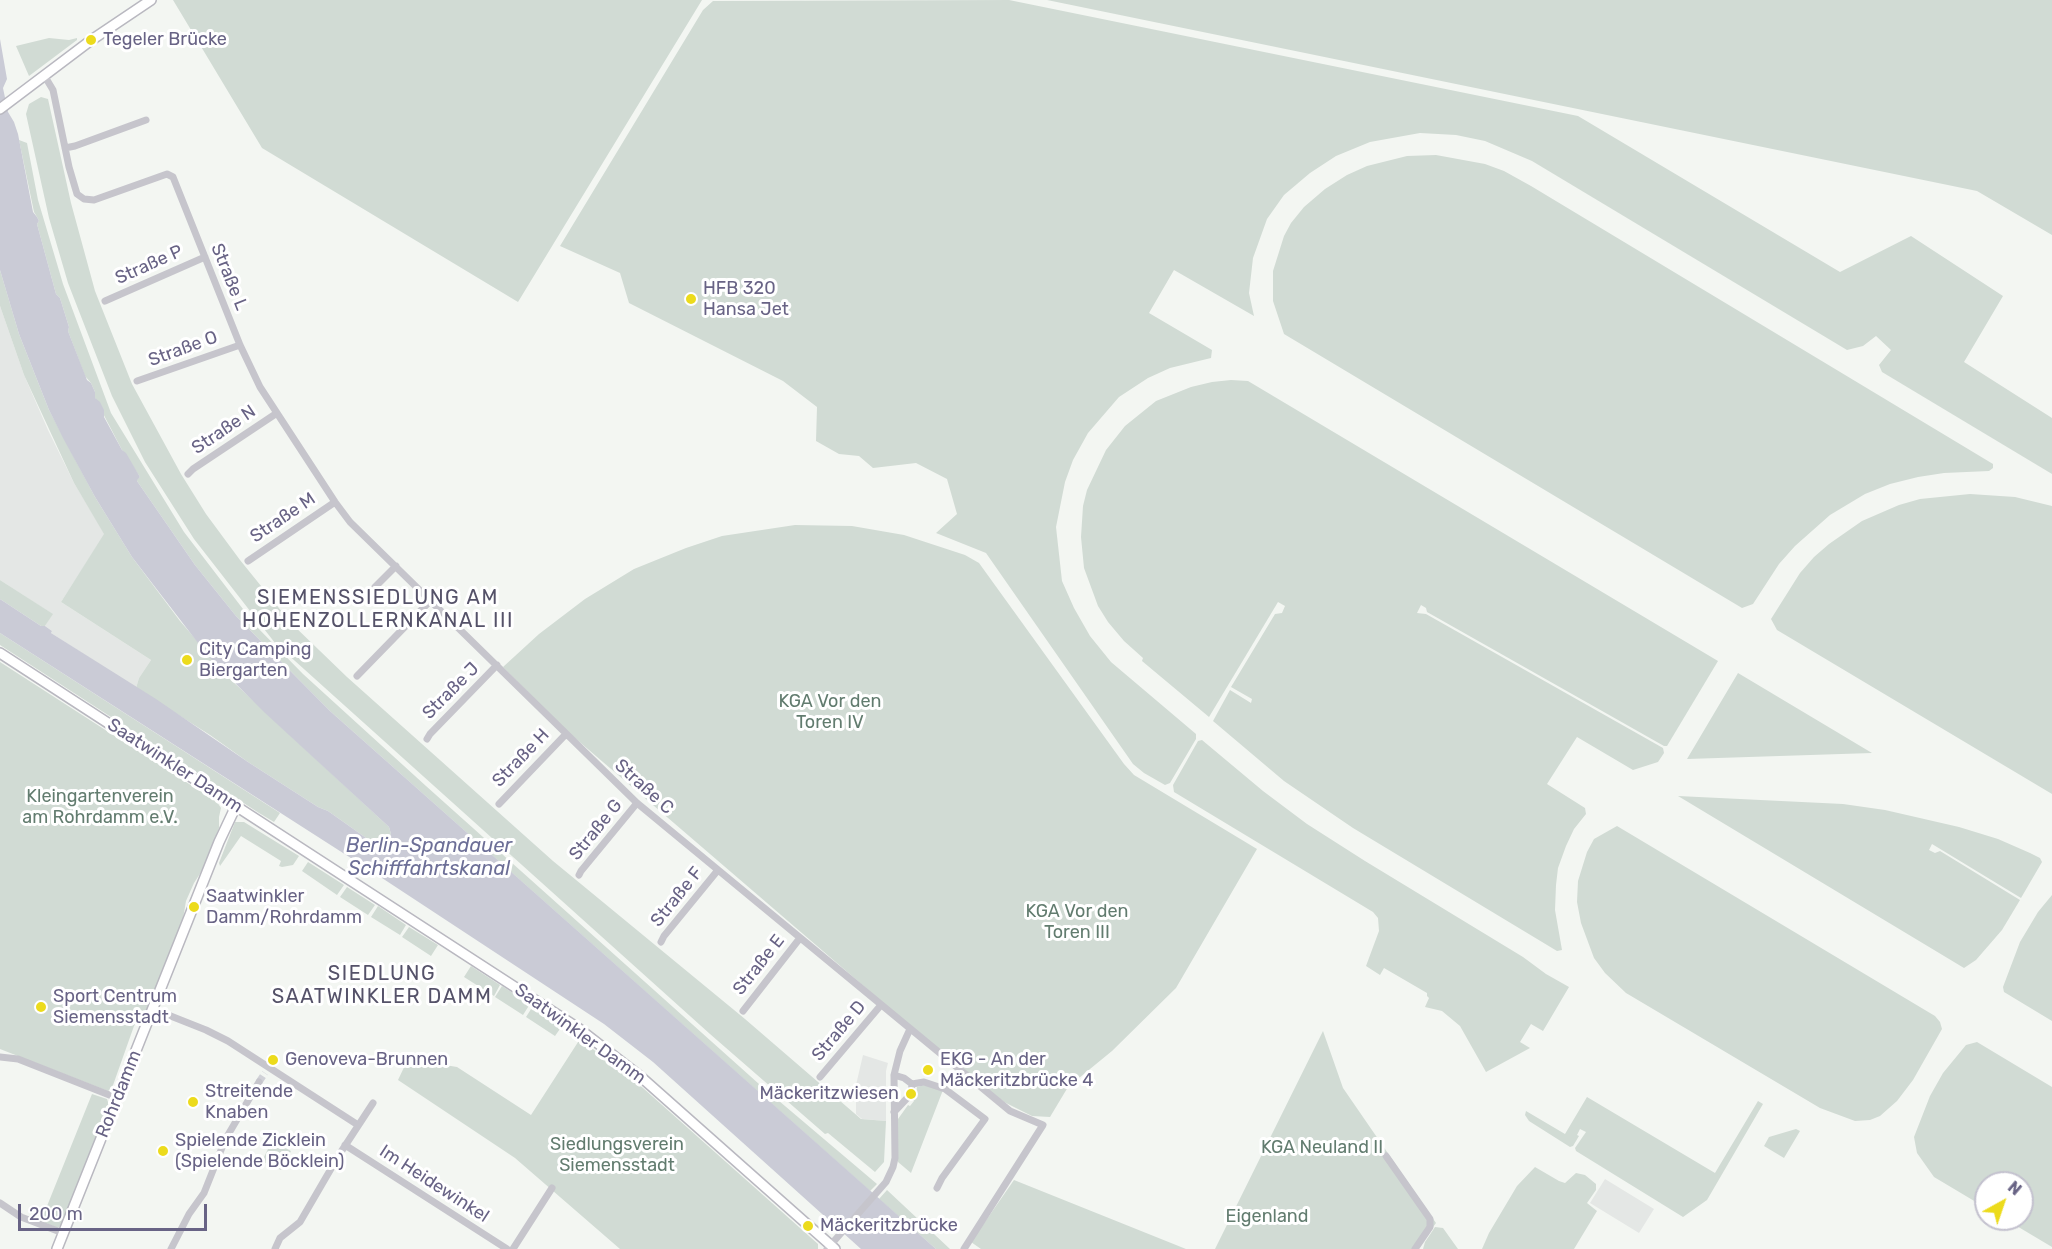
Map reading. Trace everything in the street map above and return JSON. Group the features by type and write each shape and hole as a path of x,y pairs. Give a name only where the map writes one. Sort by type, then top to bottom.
{"main road":[{"path":"0,109 105,30 151,0"},
{"name":"Saatwinkler Damm","path":"0,653 578,1028 641,1077 832,1246"},
{"name":"Rohrdamm","path":"57,1249 219,842 236,806"}],"street":[{"name":"Straße L","path":"44,75 53,90 77,194 84,199 94,200 168,174 172,177 240,345 260,387 334,502 350,522 396,566"},
{"path":"65,147 84,143 146,120"},
{"name":"Straße P","path":"105,301 205,257"},
{"name":"Straße O","path":"137,381 240,345"},
{"name":"Straße N","path":"188,474 277,413"},
{"name":"Straße M","path":"248,561 334,502"},
{"path":"375,587 396,566"},
{"name":"Straße C","path":"396,566 637,803 1010,1111 1043,1125 964,1249"},
{"path":"357,676 432,600"},
{"name":"Straße J","path":"427,739 497,665"},
{"name":"Straße H","path":"499,804 566,734"},
{"name":"Straße G","path":"579,875 637,803"},
{"name":"Straße F","path":"661,942 718,870"},
{"name":"Straße E","path":"742,1011 800,938"},
{"name":"Straße D","path":"820,1077 881,1005"},
{"path":"153,1009 210,1031 267,1070 358,1125"},
{"path":"832,1246 889,1178 894,1158 894,1075 900,1052 910,1029"},
{"path":"0,1058 18,1059 117,1098"},
{"path":"894,1075 912,1084 924,1082 945,1089 985,1119 937,1188"},
{"path":"171,1249 189,1214 204,1193 225,1140 259,1082"},
{"path":"894,1112 911,1094 912,1084"},
{"path":"275,1249 280,1238 300,1222 345,1145 374,1103"},
{"name":"Im Heidewinkel","path":"345,1145 506,1249"},
{"path":"1386,1156 1430,1219 1430,1227 1415,1249"},
{"path":"513,1249 552,1188"},
{"path":"0,1203 21,1217 63,1233"}],"shaded area":[{"path":"0,306 24,375 48,430 74,483 105,534 61,602 151,660 139,678 136,688 51,633 52,631 45,626 52,614 0,580"},
{"path":"863,1055 888,1063 886,1121 862,1119 856,1114 856,1085"},
{"path":"1605,1179 1654,1209 1639,1233 1590,1203"}],"green space":[{"path":"173,0 702,0 518,302 262,148"},
{"path":"1009,0 1578,116 1840,272 1911,236 2003,296 1964,362 2052,418 2052,474 1882,372 1879,365 1891,350 1876,336 1863,346 1847,350 1532,161 1485,141 1456,135 1420,133 1370,142 1336,156 1310,173 1284,195 1267,219 1253,258 1249,293 1254,316 1174,270 1149,313 1212,350 1211,358 1170,368 1148,378 1119,397 1088,433 1073,460 1065,482 1056,527 1062,581 1074,608 1090,636 1111,662 1196,734 1196,739 1170,783 1165,785 1133,764 986,553 936,533 957,514 947,479 916,463 873,468 859,456 839,454 816,441 817,407 783,381 629,303 620,273 560,246 703,10 713,1"},
{"path":"1047,0 2052,0 2052,235 1977,191"},
{"path":"49,38 69,40 77,38 77,40 29,76 16,46"},
{"path":"41,97 48,99 71,203 95,291 132,384 181,474 206,514 240,560 291,623 347,677 553,861 745,1019 861,1119 886,1121 884,1162 875,1172 828,1133 825,1134 710,1034 275,643 194,539 145,462 112,396 68,283 49,218 26,114 29,104"},
{"path":"19,140 27,143 38,200 63,284 111,413 184,532 256,626 303,674 426,786 759,1084 877,1184 870,1191 330,711 236,616 195,565 136,480 140,477 122,450 95,398 95,392 85,376 68,331 69,327 60,298 56,294 37,224 39,221 34,212"},
{"path":"1436,155 1485,164 1504,171 1531,186 1993,464 1993,468 1989,471 1918,477 1890,484 1865,494 1830,515 1795,546 1779,564 1753,604 1742,608 1284,334 1273,301 1273,271 1284,236 1304,207 1325,189 1367,166 1407,156"},
{"path":"0,270 19,334 49,410 95,497 132,557 180,621 230,679 389,827 391,834 387,841 377,844 369,840 328,811 318,807 136,688 139,678 151,660 61,602 104,534 74,483 24,375 0,306"},
{"path":"1231,380 1248,381 1718,661 1667,746 1664,746 1427,612 1426,608 1421,605 1417,613 1426,614 1663,748 1664,753 1658,762 1633,770 1577,737 1547,784 1585,808 1586,814 1574,829 1558,868 1555,910 1562,950 1557,951 1353,828 1284,781 1213,721 1230,690 1251,703 1252,699 1231,687 1275,614 1282,613 1285,606 1278,602 1209,717 1142,661 1143,658 1124,641 1098,606 1084,568 1081,537 1083,506 1087,490 1106,450 1125,426 1156,401 1191,387"},
{"path":"1970,494 2015,497 2052,506 2052,794 1777,630 1771,619 1800,573 1814,557 1862,521 1899,505 1920,499"},
{"name":"KGA Vor den Toren IV","path":"795,525 852,526 904,535 965,555 979,563 1134,775 1257,849 1176,988 1112,1051 1068,1087 1050,1117 1032,1116 1004,1102 916,1031 568,732 503,667 539,634 585,599 634,569 722,536"},
{"path":"0,580 53,614 45,626 41,626 0,599"},
{"path":"0,633 280,813 274,822 259,813 0,645"},
{"name":"Kleingartenverein am Rohrdamm e.V.","path":"0,662 217,802 221,808 219,828 203,869 186,901 183,919 146,1011 134,1026 112,1088 108,1091 0,1049"},
{"path":"1738,673 1872,753 1687,759"},
{"path":"1202,740 1307,824 1569,987 1543,1031 1531,1024 1520,1042 1530,1048 1486,1072 1460,1026 1442,1011 1425,1007 1429,998 1427,993 1384,968 1380,975 1366,966 1379,931 1378,918 1373,912 1174,792 1173,785 1198,741"},
{"path":"1678,796 1843,804 1885,810 1959,827 1998,839 2040,858 2042,862 2021,898 1932,844 1929,850 1935,853 1940,851 2020,900 2002,930 1976,960 1964,968"},
{"path":"235,822 244,822 299,856 293,865 279,866 281,861 241,836 220,866 219,863"},
{"path":"1617,826 1935,1016 1942,1029 1913,1080 1897,1101 1880,1116 1870,1120 1855,1121 1820,1108 1626,993 1605,973 1594,958 1581,923 1577,902 1578,881 1587,852 1594,839"},
{"path":"308,862 344,885 337,895 302,871"},
{"path":"347,887 375,905 368,915 340,897"},
{"path":"2052,895 2052,1021 2004,992 2003,987 2020,942 2038,912"},
{"path":"378,906 406,925 400,935 371,917"},
{"path":"409,927 438,945 431,956 402,937"},
{"path":"471,966 500,985 494,996 464,977"},
{"path":"502,986 530,1004 523,1015 495,997"},
{"path":"533,1006 562,1026 555,1036 526,1017"},
{"name":"KGA Neuland II","path":"1323,1031 1343,1088 1436,1223 1417,1249 1215,1249"},
{"name":"Siedlungsverein Siemensstadt","path":"580,1039 643,1088 818,1244 818,1249 620,1249 515,1158 398,1080 408,1059 457,1067 531,1115"},
{"path":"1977,1042 2052,1087 2052,1247 2025,1231 2034,1231 2034,1171 1974,1171 1974,1201 1934,1177 1917,1153 1914,1137 1930,1096 1943,1073 1966,1045"},
{"path":"925,1085 943,1090 911,1173 898,1162 898,1119 908,1105 910,1106 914,1101 912,1099 917,1087"},
{"path":"92,1094 107,1099 109,1105 58,1228 41,1221"},
{"path":"1587,1097 1715,1173 1758,1101 1763,1104 1707,1200 1683,1217 1576,1151 1575,1148 1586,1132 1580,1129 1577,1135 1579,1136 1570,1147 1529,1121 1525,1115 1526,1111 1565,1134"},
{"path":"1796,1129 1800,1131 1784,1158 1764,1146 1769,1137"},
{"path":"272,1141 291,1151 281,1170 262,1161"},
{"path":"1535,1167 1565,1183 1576,1173 1585,1175 1596,1184 1596,1190 1587,1203 1597,1211 1574,1249 1482,1249 1517,1186"},
{"path":"1014,1180 1186,1249 981,1249 971,1242"},
{"path":"887,1190 950,1249 936,1249 879,1199"},
{"path":"1435,1227 1443,1228 1458,1249 1423,1249"}],"water":[{"name":"Berlin-Spandauer Schifffahrtskanal","path":"0,39 7,79 3,88 8,112 18,134 33,212 39,221 37,224 56,294 60,298 69,327 68,331 87,380 95,392 95,398 104,410 104,417 140,477 137,481 195,565 236,616 330,711 936,1249 861,1249 653,1062 604,1024 382,878 0,633 0,599 41,626 45,626 52,631 51,633 156,699 369,840 381,844 387,841 391,834 389,827 264,712 208,656 132,557 95,497 49,410 19,334 0,270"}],"tunnel":[{"path":"259,1082 265,1073"}],"place":[{"name":"Tegeler Brücke","path":"91,40"},
{"name":"HFB 320 Hansa Jet","path":"691,299"},
{"name":"City Camping Biergarten","path":"187,660"},
{"name":"Saatwinkler Damm/Rohrdamm","path":"194,907"},
{"name":"Sport Centrum Siemensstadt","path":"41,1007"},
{"name":"Genoveva-Brunnen","path":"273,1060"},
{"name":"EKG - An der Mäckeritzbrücke 4","path":"928,1070"},
{"name":"Mäckeritzwiesen","path":"911,1094"},
{"name":"Streitende Knaben","path":"193,1102"},
{"name":"Spielende Zicklein (Spielende Böcklein)","path":"163,1151"},
{"name":"Mäckeritzbrücke","path":"808,1226"}],"district":[{"name":"SIEMENSSIEDLUNG AM HOHENZOLLERNKANAL III","path":"378,610"},
{"name":"SIEDLUNG SAATWINKLER DAMM","path":"382,986"}],"park label":[{"name":"KGA Vor den Toren III","path":"1077,922"},
{"name":"Eigenland","path":"1267,1217"}]}
